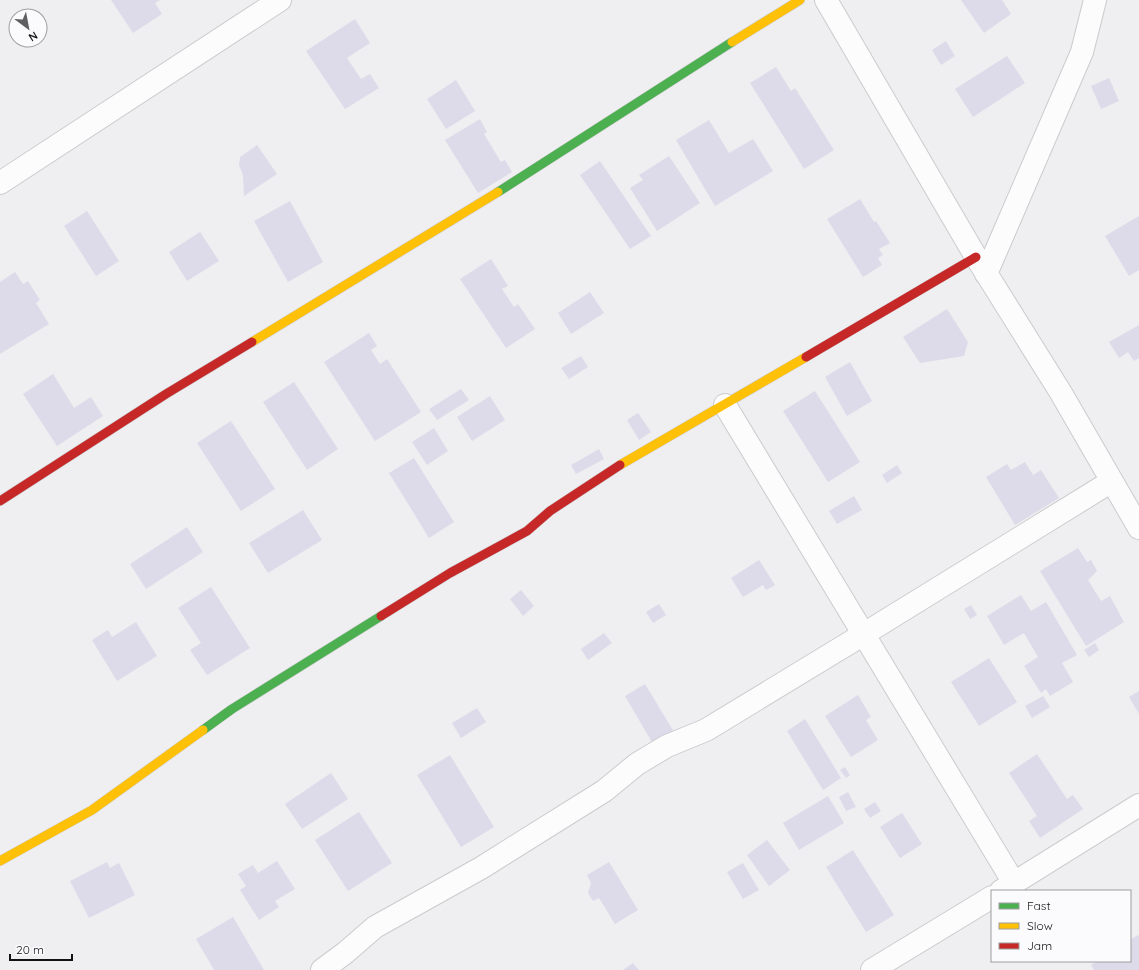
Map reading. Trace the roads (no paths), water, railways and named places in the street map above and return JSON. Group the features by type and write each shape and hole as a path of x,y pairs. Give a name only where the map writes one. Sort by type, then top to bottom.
{"street":[{"path":"0,183 280,0"},
{"path":"0,501 166,394 457,218 800,0"},
{"path":"826,0 981,266 1061,393 1139,528"},
{"path":"0,861 92,810 232,709 450,572 527,531 550,511 620,465 725,405 981,266 1082,52 1095,0"},
{"path":"725,405 864,634 1008,887 1139,805"},
{"path":"322,970 345,953 375,927 507,852 604,791 637,764 667,746 706,730 1112,481"},
{"path":"872,970 991,898"}]}
